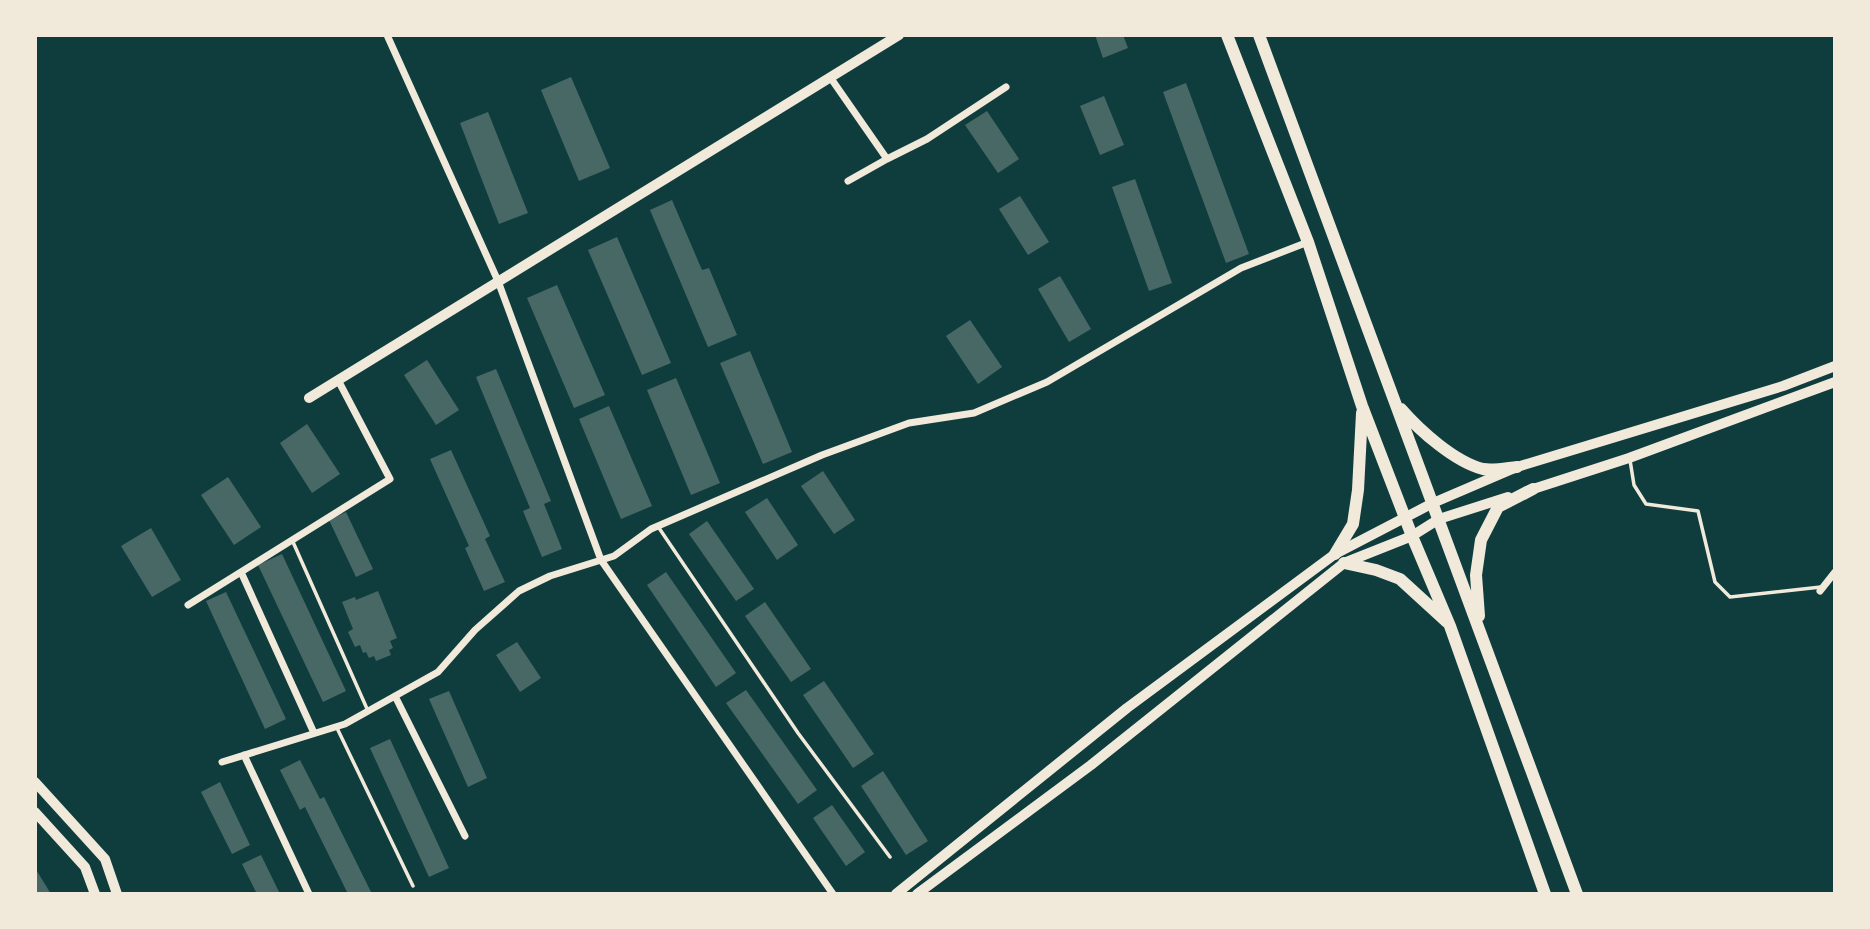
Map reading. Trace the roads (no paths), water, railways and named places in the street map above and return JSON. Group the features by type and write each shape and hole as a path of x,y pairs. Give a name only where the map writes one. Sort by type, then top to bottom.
{"main road":[{"path":"1227,35 1308,242 1362,406 1450,626 1545,894"},
{"path":"1259,35 1577,894"},
{"path":"896,894 1127,708 1340,558 1405,517 1517,467 1783,386 1835,366"},
{"path":"917,894 1091,765 1340,558 1412,536 1439,519 1629,457 1835,382"},
{"path":"1394,401 1413,423 1447,451 1484,469 1517,467"},
{"path":"1340,558 1353,524 1358,490 1362,406"},
{"path":"1479,630 1476,575 1481,540 1498,508 1533,489"},
{"path":"1340,558 1400,579 1450,626"},
{"path":"35,782 104,859 117,894"},
{"path":"35,812 85,867 95,894"}],"street":[{"path":"309,398 899,35"},
{"path":"390,36 498,281 601,560 833,894"},
{"path":"830,77 887,159"},
{"path":"848,181 927,139 1006,87"},
{"path":"222,762 336,726 395,696 438,671 475,630 519,591 550,576 614,556 658,526 822,455 909,423 974,413 1047,382 1241,268 1308,242"},
{"path":"188,605 390,479 338,380"},
{"path":"241,572 314,733"},
{"path":"1821,589 1835,572"},
{"path":"395,696 465,836"},
{"path":"244,755 309,894"}],"lane":[{"path":"1629,457 1634,485 1646,504 1698,510 1715,582 1730,597 1821,589"},
{"path":"658,526 798,733 890,857"},
{"path":"292,540 368,711"},
{"path":"336,726 413,886"}]}
